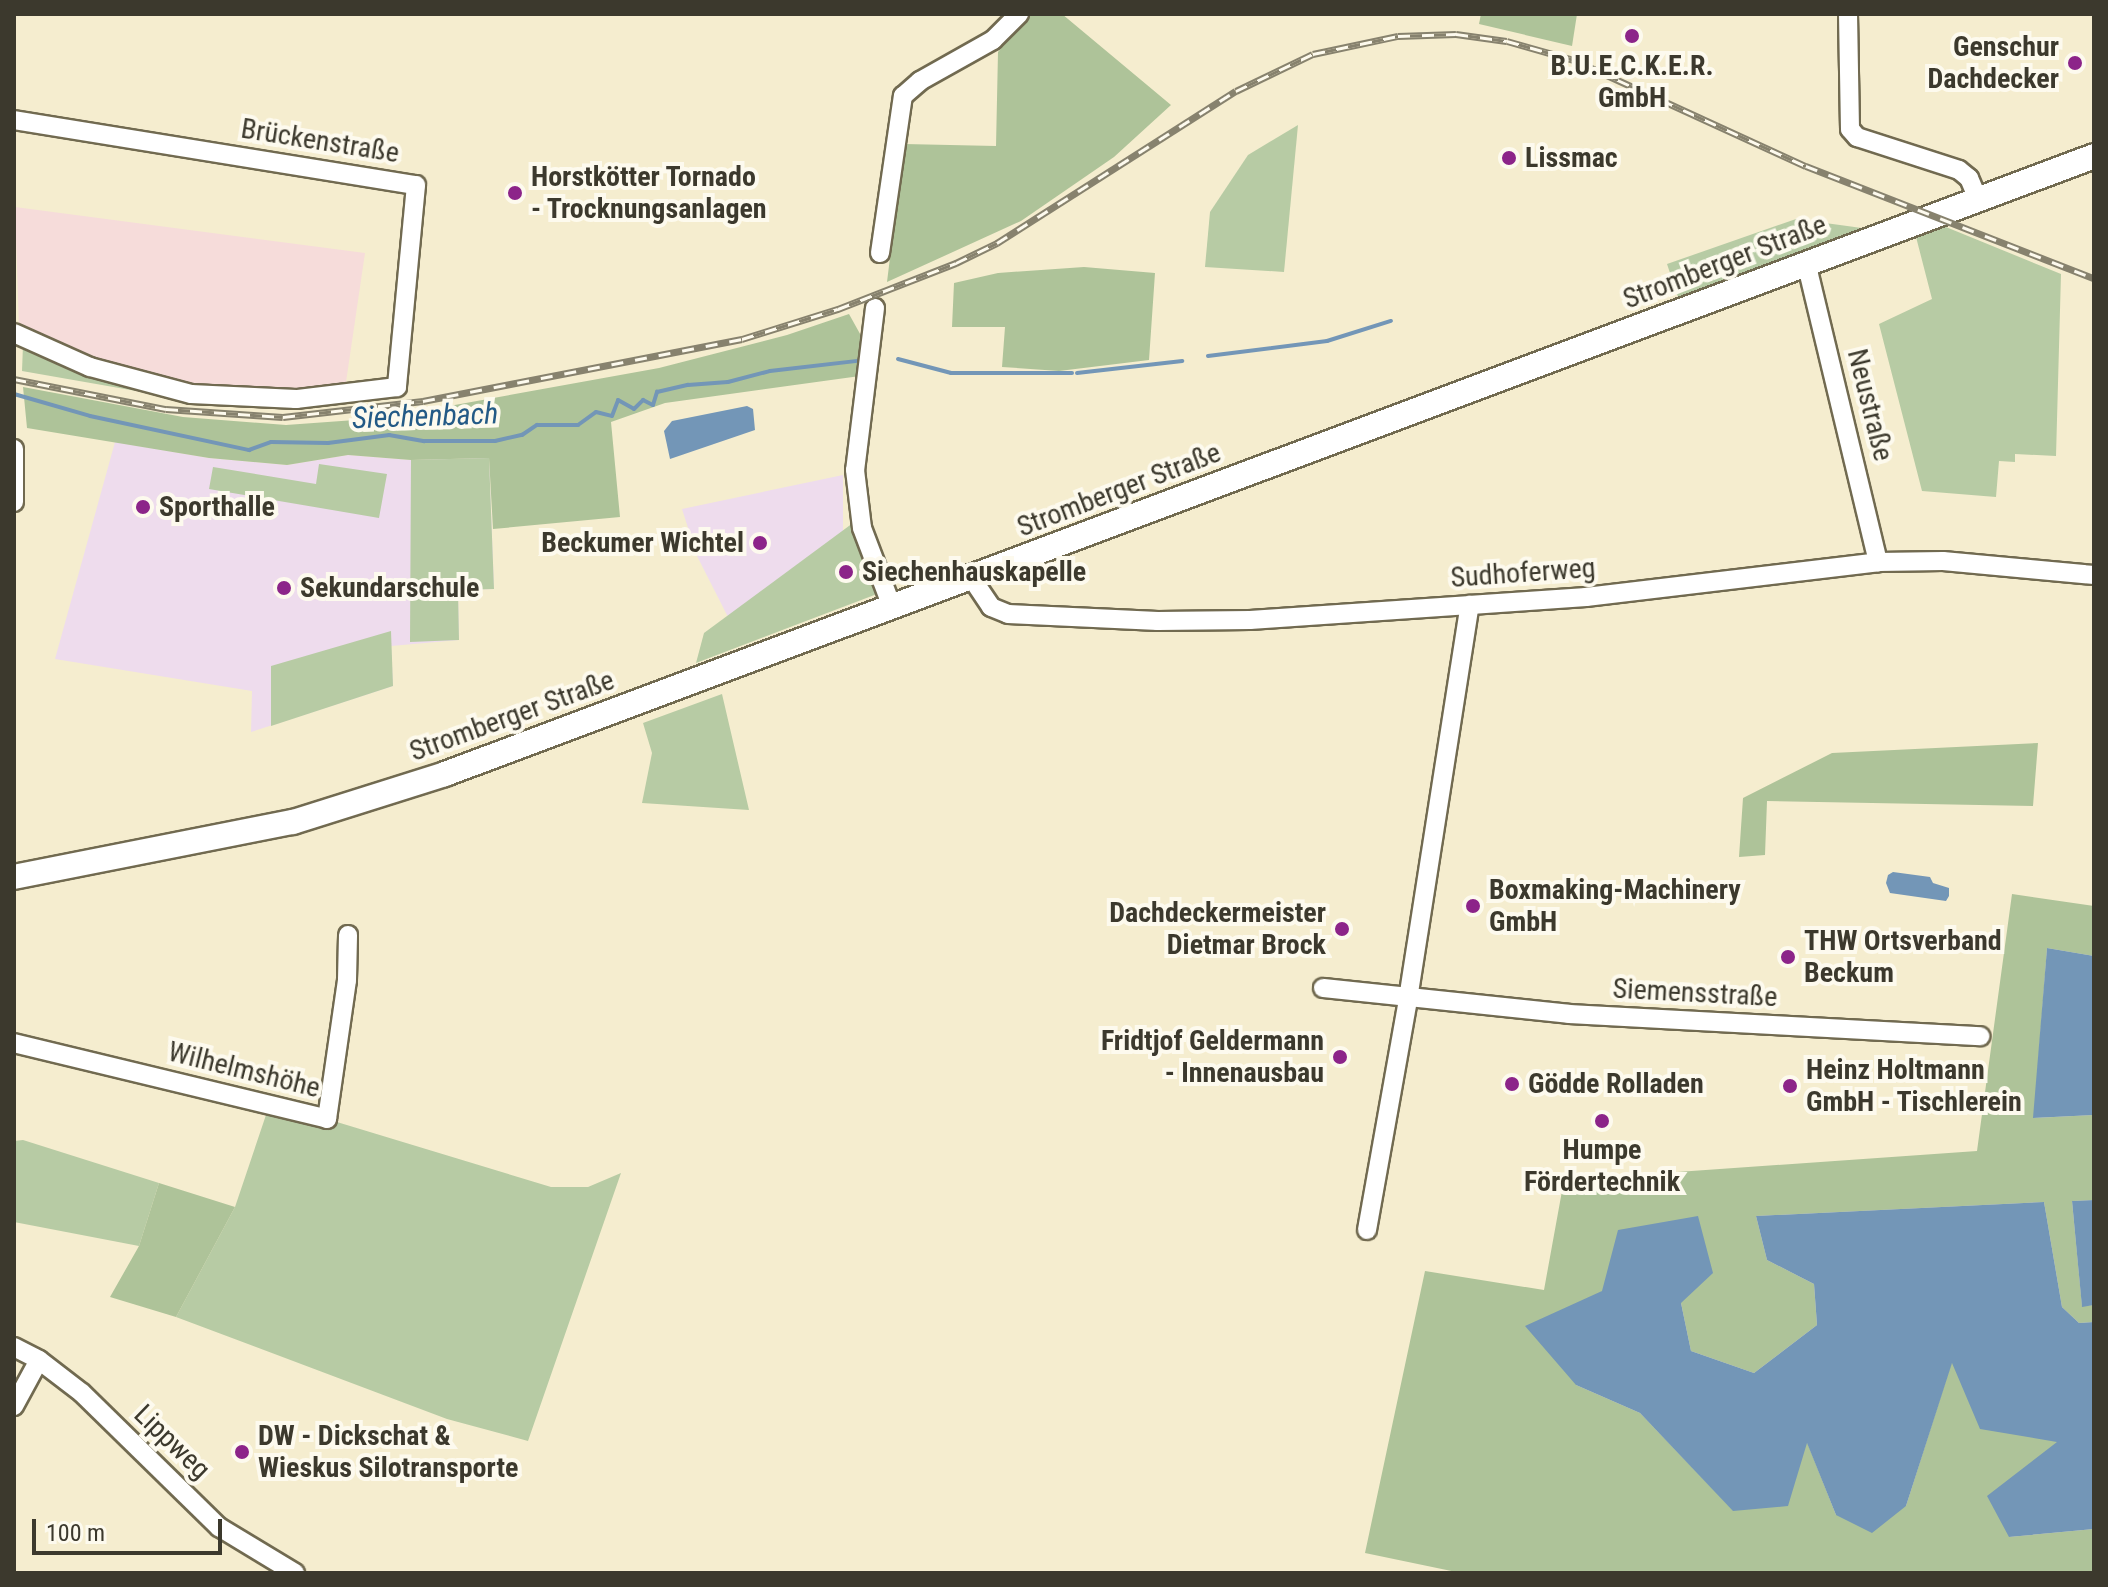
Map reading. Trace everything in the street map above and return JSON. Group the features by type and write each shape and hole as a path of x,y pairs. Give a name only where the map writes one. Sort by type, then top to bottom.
{"main road":[{"name":"Stromberger Straße","path":"14,877 230,836 349,806 445,774 2094,156"}],"street":[{"path":"880,253 903,96 920,81 993,40 1019,14"},
{"path":"1848,14 1850,129 1857,137 1959,170 1969,178 1978,199"},
{"name":"Brückenstraße","path":"14,120 416,185 397,387 296,399 191,394 90,367 14,333"},
{"name":"Neustraße","path":"1806,262 1878,562"},
{"path":"875,308 855,470 862,528 892,607"},
{"path":"14,449 14,502"},
{"name":"Sudhoferweg","path":"971,577 991,607 1008,614 1059,618 1250,620 1676,588 1878,562 1943,561 2094,575"},
{"path":"1367,1230 1408,999 1470,605"},
{"name":"Wilhelmshöhe","path":"14,1043 327,1119 347,980 348,935"},
{"name":"Siemensstraße","path":"1323,988 1583,1015 1980,1036"},
{"name":"Lippweg","path":"14,1347 39,1360 82,1393 219,1527 295,1573"},
{"path":"14,1406 39,1360"}],"shaded area":[{"path":"15,207 365,253 345,389 296,395 190,389 92,364 19,328"},
{"name":"Sekundarschule","path":"115,442 209,458 287,465 348,455 411,460 489,458 494,589 458,590 459,640 391,646 393,686 251,732 252,691 55,659"},
{"name":"Beckumer Wichtel","path":"843,475 843,531 728,617 697,556 682,509"}],"green space":[{"path":"1029,14 1062,14 1171,105 1114,157 1021,221 887,282 904,144 996,146 998,52"},
{"path":"1481,14 1577,14 1572,46 1479,24"},
{"path":"1298,125 1284,272 1205,267 1210,212 1248,155"},
{"path":"1796,219 1869,229 1678,297 1667,264"},
{"path":"1941,225 2061,274 2056,456 2015,454 2015,462 1999,461 1996,497 1922,491 1879,324 1932,299 1915,233"},
{"path":"1084,267 1155,273 1149,360 1059,371 1002,367 1005,327 952,327 954,283 998,273"},
{"path":"849,314 869,350 860,376 665,403 611,422 620,517 493,529 489,458 411,460 348,455 287,465 209,458 27,428 23,387 183,417 286,425 383,418 659,368 787,335"},
{"path":"23,345 182,399 22,371"},
{"path":"489,458 494,589 458,590 459,640 410,642 411,460"},
{"path":"319,464 387,474 379,518 209,489 213,467 316,484"},
{"path":"857,520 877,594 696,663 704,633"},
{"path":"391,631 393,686 271,726 271,666"},
{"path":"722,694 749,810 642,803 652,753 643,723"},
{"path":"2038,743 2033,806 1767,801 1765,855 1739,857 1743,798 1832,753"},
{"path":"2012,894 2094,906 2094,956 2047,948 2034,1118 2094,1115 2094,1200 2072,1201 2082,1306 2094,1305 2094,1322 2079,1323 2062,1307 2044,1202 1756,1216 1767,1260 1814,1284 1817,1325 1754,1373 1691,1351 1681,1303 1602,1291 1576,1385 1640,1413 1733,1510 1807,1442 1836,1515 1906,1506 1952,1361 2058,1442 2009,1537 2094,1529 2094,1573 1461,1573 1365,1553 1425,1271 1544,1290 1564,1180 1977,1151"},
{"path":"267,1112 327,1119 551,1187 588,1187 621,1173 528,1441 447,1419 176,1317 235,1207"},
{"path":"23,1140 159,1183 139,1246 14,1222 14,1141"},
{"path":"159,1183 235,1207 176,1317 110,1297 139,1246"}],"water":[{"path":"747,406 753,409 755,430 670,459 664,431 672,421"},
{"path":"1893,872 1930,877 1933,883 1949,888 1949,896 1946,901 1890,893 1886,883 1888,875"},
{"path":"2047,948 2094,956 2094,1115 2033,1118"},
{"path":"2094,1200 2094,1305 2082,1307 2072,1201"},
{"path":"2044,1202 2062,1307 2079,1323 2094,1322 2094,1529 2009,1537 1987,1496 2057,1442 1980,1429 1952,1363 1906,1506 1872,1533 1836,1515 1807,1443 1788,1506 1733,1511 1640,1413 1576,1385 1525,1326 1602,1291 1618,1230 1698,1216 1713,1273 1681,1303 1691,1351 1754,1373 1817,1325 1814,1284 1767,1260 1756,1216"}],"waterway":[{"name":"Siechenbach","path":"1208,356 1327,341 1391,321"},
{"name":"Siechenbach","path":"898,359 951,373 1072,373"},
{"name":"Siechenbach","path":"14,394 90,416 249,450 271,442 328,443 389,435 424,441 495,441 522,435 537,425 578,425 596,412 612,416 618,400 634,409 643,400 653,405 657,392 688,385 728,382 770,371 857,361"},
{"name":"Siechenbach","path":"1077,373 1182,361"}],"railway":[{"path":"14,379 166,409 283,417 423,401 742,339 838,309 956,263 997,243 1236,91 1313,54 1398,36 1456,34 1507,41 1574,60 1806,166 2094,278"}],"place":[{"name":"B.U.E.C.K.E.R. GmbH","path":"1632,36"},
{"name":"Genschur Dachdecker","path":"2075,63"},
{"name":"Lissmac","path":"1509,158"},
{"name":"Horstkötter Tornado - Trocknungsanlagen","path":"515,193"},
{"name":"Sporthalle","path":"143,507"},
{"name":"Beckumer Wichtel","path":"760,543"},
{"name":"Siechenhauskapelle","path":"846,572"},
{"name":"Sekundarschule","path":"284,588"},
{"name":"Boxmaking-Machinery GmbH","path":"1473,906"},
{"name":"Dachdeckermeister Dietmar Brock","path":"1342,929"},
{"name":"THW Ortsverband Beckum","path":"1788,957"},
{"name":"Fridtjof Geldermann - Innenausbau","path":"1340,1057"},
{"name":"Gödde Rolladen","path":"1512,1084"},
{"name":"Heinz Holtmann GmbH - Tischlerein","path":"1790,1086"},
{"name":"Humpe Fördertechnik","path":"1602,1121"},
{"name":"DW - Dickschat & Wieskus Silotransporte","path":"242,1452"}]}
